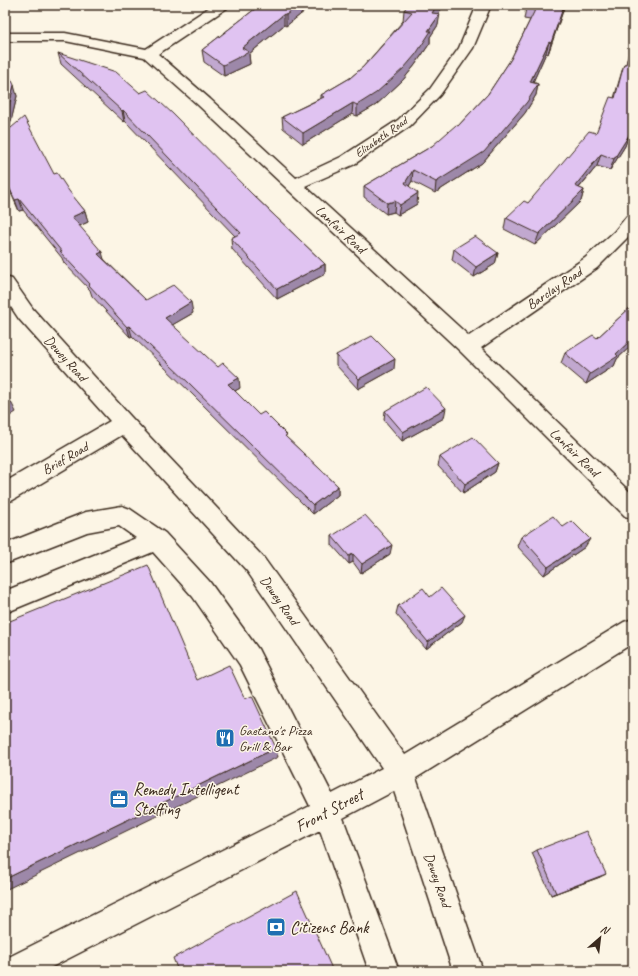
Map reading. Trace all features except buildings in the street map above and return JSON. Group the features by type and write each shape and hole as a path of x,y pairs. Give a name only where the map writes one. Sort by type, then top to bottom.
{"street":[{"path":"5,37 65,37 149,54 222,5"},
{"name":"Elizabeth Road","path":"294,185 347,161 404,123 435,92 466,48 484,5"},
{"name":"Lanfair Road","path":"149,54 294,185 468,347 633,509"},
{"name":"Barclay Road","path":"468,347 591,263 633,220"},
{"name":"Dewey Road","path":"5,284 26,314 124,423 255,564 401,772 468,971"},
{"name":"Brief Road","path":"5,493 124,423"},
{"path":"5,554 86,522 122,516 156,540 201,589 249,657 327,812 380,970"},
{"path":"5,602 156,540"},
{"name":"Front Street","path":"13,971 327,812 401,772 633,630"}],"place":[{"name":"Gaetano's Pizza Grill & Bar","path":"225,738"},
{"name":"Remedy Intelligent Staffing","path":"119,799"},
{"name":"Citizens Bank","path":"276,927"}]}
